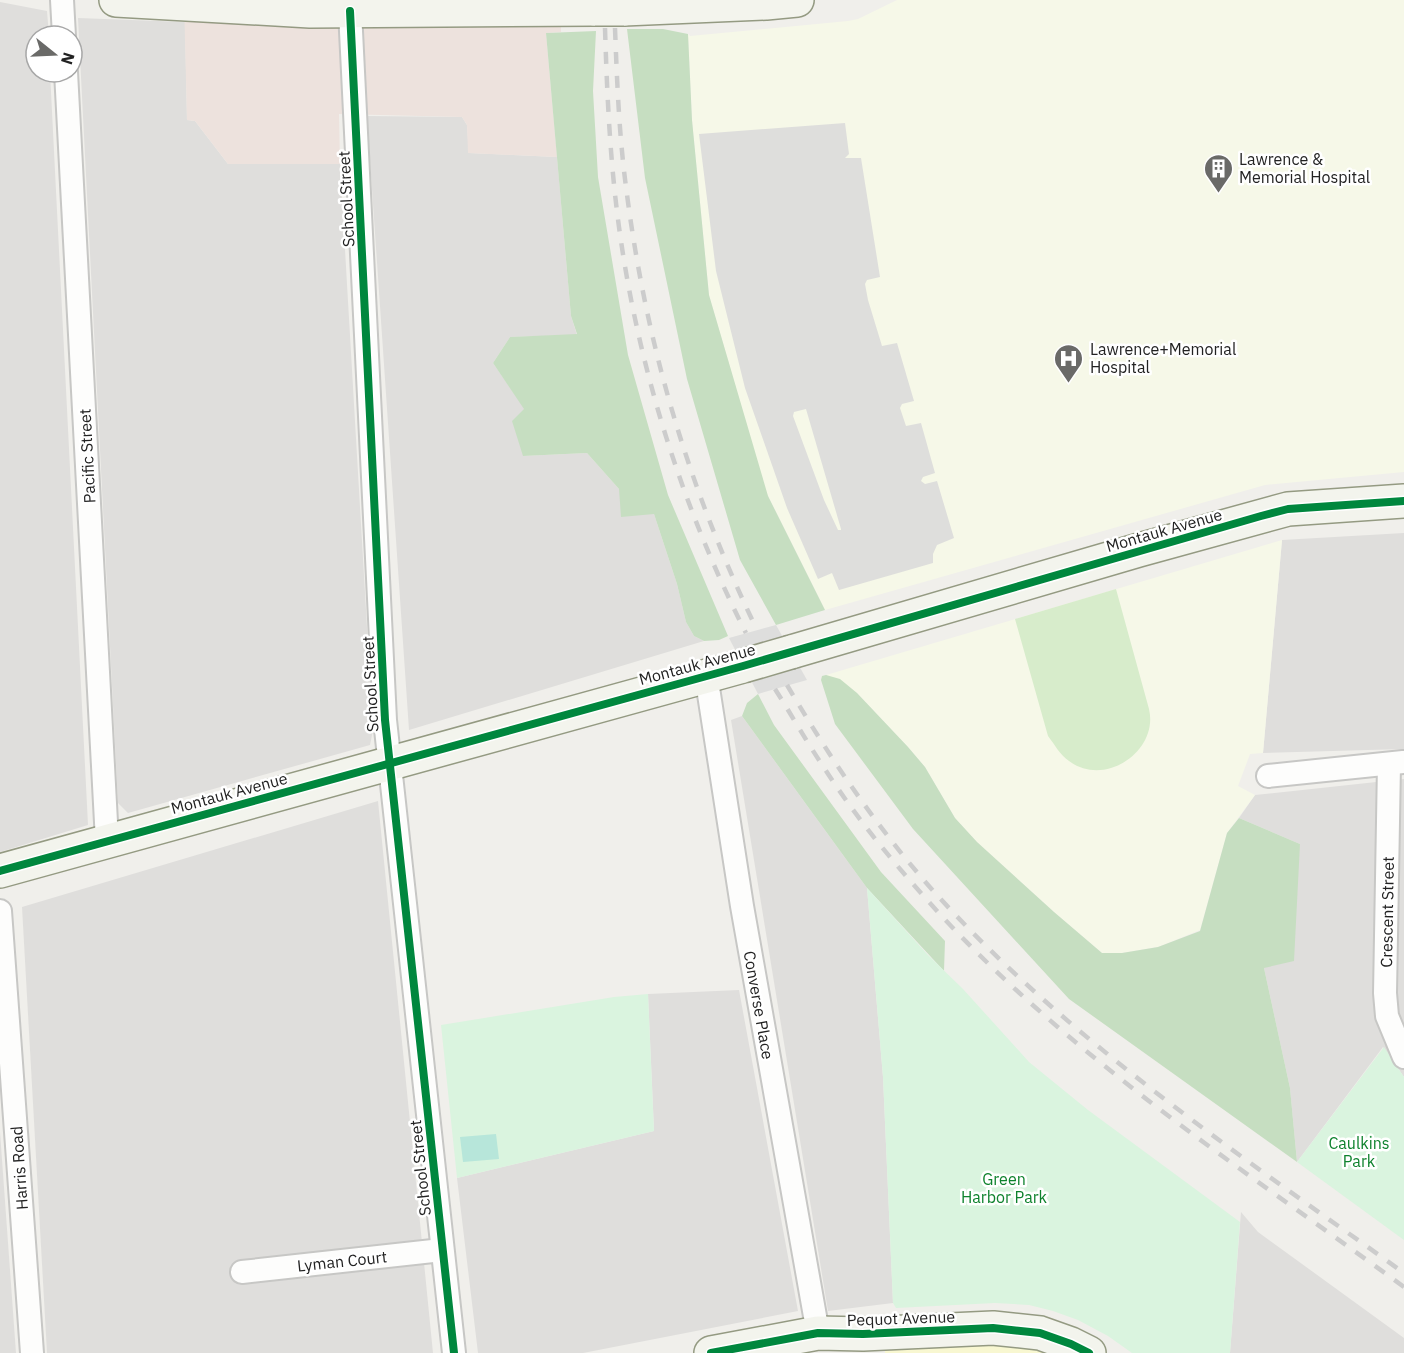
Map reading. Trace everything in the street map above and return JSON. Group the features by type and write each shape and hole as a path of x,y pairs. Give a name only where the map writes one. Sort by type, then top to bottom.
{"street":[{"path":"62,0 63,24"},
{"path":"116,0 269,10 350,11 610,9 797,0"},
{"name":"School Street","path":"350,11 385,720 454,1353"},
{"name":"Pacific Street","path":"67,84 107,841"},
{"name":"Montauk Avenue","path":"0,871 743,666 1139,550 1288,509 1404,501"},
{"name":"Converse Place","path":"706,675 742,906 818,1333"},
{"path":"1268,776 1396,763"},
{"name":"Crescent Street","path":"1396,763 1385,993 1387,1016 1404,1057"},
{"name":"Harris Road","path":"0,911 32,1353"},
{"name":"Lyman Court","path":"242,1272 442,1250"},
{"name":"Pequot Avenue","path":"711,1353 818,1333 863,1334 981,1328 1015,1329 1048,1335 1089,1353"}],"shaded area":[{"path":"184,0 561,0 561,32 546,33 557,157 468,153 467,125 462,117 339,114 340,164 228,164 195,121 187,120"},
{"name":"Lawrence+Memorial Hospital","path":"897,0 1404,0 1404,472 1265,485 825,610 766,492 709,295 692,120 688,34 690,36 848,21 858,19"},
{"path":"0,2 47,11 48,24 24,24 24,84 51,84 88,825 0,852"},
{"path":"78,18 185,22 187,120 195,121 228,164 340,164 373,730 370,745 128,813 118,803 81,84 84,84 84,24 78,24"},
{"path":"627,29 663,29 688,34 692,120 709,295 768,496 825,610 776,625 740,560 687,379 645,178"},
{"path":"596,31 593,91 598,177 628,355 668,495 728,636 719,640 704,641 694,636 686,622 677,584 654,514 621,517 619,489 587,453 523,456 512,421 524,409 493,363 510,337 577,334 571,316 546,33"},
{"path":"367,116 462,117 467,125 469,153 557,157 571,316 577,335 510,337 493,363 525,409 523,456 587,453 619,489 654,514 677,584 686,622 694,636 704,641 409,730"},
{"path":"845,123 849,154 845,158 861,158 880,277 867,280 865,284 868,300 882,346 897,343 914,401 902,404 900,408 906,426 921,423 935,473 923,477 921,481 925,484 937,481 954,538 937,545 933,554 933,563 839,590 832,573 818,579 787,508 745,388 716,271 699,134","holes":["806,409 841,530 838,530 824,500 793,416 794,412"]},
{"path":"1404,533 1404,749 1263,753 1282,540"},
{"path":"1282,540 1263,753 1250,754 1238,786 1255,795 1227,833 1200,930 1158,947 1122,953 1102,953 977,842 955,818 925,767 908,747 857,693 826,675"},
{"path":"1116,589 1149,709 1150,724 1146,739 1138,751 1126,761 1098,770 1083,768 1066,759 1048,736 1015,619"},
{"path":"822,676 840,679 857,693 908,747 925,767 955,818 977,842 1102,953 1122,953 1158,947 1200,931 1227,833 1239,818 1300,844 1294,961 1264,968 1290,1088 1297,1162 1069,999 913,829 835,724 821,680"},
{"path":"758,694 774,725 881,872 945,941 944,971 867,888 742,716 747,703"},
{"path":"742,716 867,888 883,1077 893,1303 828,1311 731,720"},
{"path":"1404,779 1404,1077 1383,1047 1297,1162 1290,1088 1264,968 1300,844 1239,818 1255,795"},
{"path":"378,801 433,1353 47,1353 22,907"},
{"path":"739,990 798,1311 583,1353 478,1353 457,1178 654,1131 648,994"},
{"path":"0,1132 16,1353 0,1353"},
{"path":"496,1134 499,1159 463,1162 460,1137"},
{"path":"1241,1212 1258,1232 1404,1338 1404,1353 1230,1353"}],"sand":[{"path":"1017,1344 1055,1353 885,1353 885,1349"}],"green space":[{"name":"Green Harbor Park","path":"867,888 1029,1062 1088,1110 1240,1222 1230,1353 1132,1353 1108,1336 1078,1320 1029,1305 995,1303 896,1308 893,1303 883,1077"},
{"path":"648,994 654,1131 457,1178 441,1025 614,997"},
{"name":"Caulkins Park","path":"1384,1047 1404,1077 1404,1240 1297,1162"}],"pier":[{"path":"776,625 807,680 758,694 729,638"}],"railway":[{"path":"605,28 609,128 616,202 627,279 638,332 651,384 683,486 702,536 746,633"},
{"path":"615,28 620,127 626,187 645,303 658,359 673,414 710,523 757,630"},
{"path":"787,685 842,773 882,829 949,908 1000,960 1054,1009 1168,1101 1404,1273"},
{"path":"775,689 817,757 863,823 922,895 990,966 1045,1016 1162,1111 1404,1287"}],"cycle path":[{"path":"350,11 385,720 454,1353"},
{"path":"0,871 743,666 1261,516 1288,509 1404,501"},
{"path":"711,1353 818,1333 863,1334 993,1328 1040,1333 1089,1353"}],"place":[{"name":"Lawrence & Memorial Hospital","path":"1218,194"},
{"name":"Lawrence+Memorial Hospital","path":"1069,384"}]}
